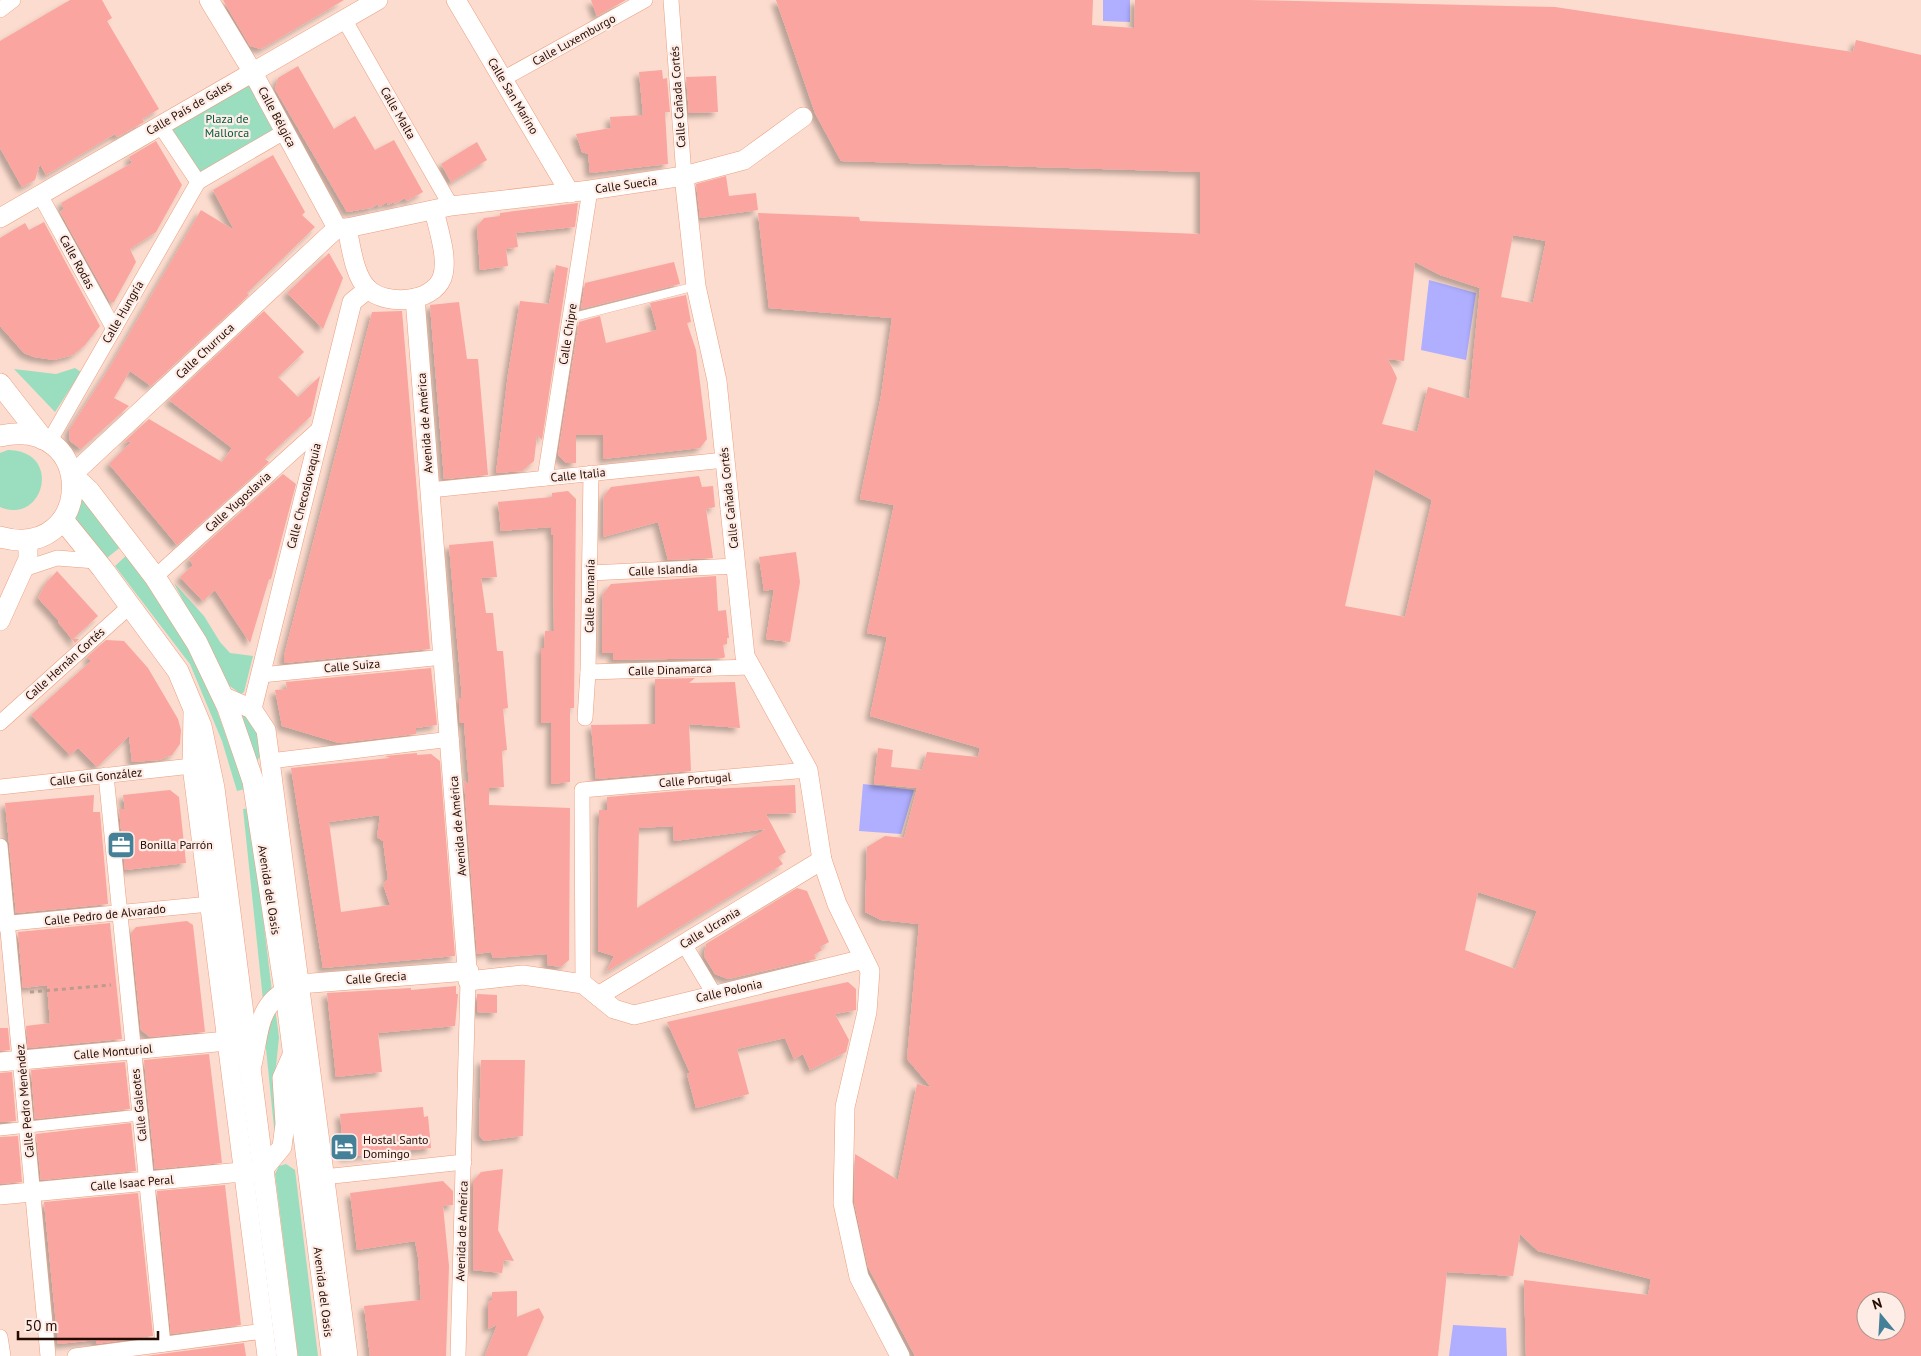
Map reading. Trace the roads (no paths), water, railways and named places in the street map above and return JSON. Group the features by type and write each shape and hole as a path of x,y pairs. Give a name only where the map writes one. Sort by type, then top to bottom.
{"main road":[{"path":"0,384 46,440 57,448 66,460 72,475 74,490 70,506 62,520 53,530 28,540 12,540 0,537"},
{"path":"0,436 28,434 46,440"},
{"name":"Avenida del Oasis","path":"72,475 89,491 155,577 197,643 222,696 253,780 292,987 293,1053 317,1178 332,1356"},
{"path":"62,520 96,561 178,671 201,726 214,788 250,1070 253,1171 287,1356"}],"street":[{"path":"0,10 13,0"},
{"name":"Calle Bélgica","path":"208,0 252,71 284,132 342,228 360,277 368,289"},
{"name":"Calle País de Gales","path":"0,218 378,0"},
{"name":"Calle San Marino","path":"456,0 570,192"},
{"name":"Calle Luxemburgo","path":"503,80 646,0"},
{"name":"Calle Cañada Cortés","path":"671,0 684,176 696,286 717,381 745,656 808,770 822,860 837,904 867,965"},
{"name":"Calle Malta","path":"344,20 443,208"},
{"name":"Calle Suecia","path":"342,228 443,208 590,190 684,176 744,160 802,117"},
{"path":"160,125 198,182 284,132"},
{"name":"Calle Hungría","path":"46,440 114,329 198,182"},
{"name":"Calle Chipre","path":"545,478 590,190"},
{"name":"Calle Rodas","path":"40,195 114,329"},
{"path":"368,289 382,297 399,300 416,298 430,290 442,278 444,261 443,208"},
{"name":"Calle Churruca","path":"72,475 342,228"},
{"name":"Calle Checoslovaquia","path":"252,709 352,302 368,289"},
{"name":"Avenida de América","path":"416,298 469,976 458,1356"},
{"name":"Calle Yugoslavia","path":"155,577 321,427"},
{"name":"Calle Italia","path":"430,490 725,460"},
{"name":"Calle Rumanía","path":"585,718 588,672 591,473"},
{"path":"0,621 28,559 28,540"},
{"path":"24,569 57,558 96,561"},
{"name":"Calle Islandia","path":"590,573 736,566"},
{"name":"Calle Hernán Cortés","path":"0,723 130,606"},
{"name":"Calle Suiza","path":"261,674 444,657"},
{"name":"Calle Dinamarca","path":"588,672 751,667"},
{"path":"222,696 252,709"},
{"path":"193,706 192,766 227,1042 253,1171 267,1356"},
{"name":"Avenida del Oasis","path":"252,709 266,730 292,987 317,1178 348,1356"},
{"path":"253,780 270,761 451,739"},
{"name":"Calle Gil González","path":"0,787 192,766"},
{"name":"Calle Portugal","path":"584,984 582,790 808,770"},
{"name":"Calle Galeotes","path":"106,776 163,1344"},
{"name":"Calle Pedro Menéndez","path":"0,846 4,924 15,994 48,1356"},
{"name":"Calle Ucrania","path":"598,996 822,860"},
{"name":"Calle Pedro de Alvarado","path":"4,924 210,904"},
{"path":"684,944 714,994"},
{"path":"867,965 867,1012 846,1107 843,1203 859,1277 900,1356"},
{"name":"Calle Polonia","path":"598,996 614,1009 634,1015 714,994 867,965"},
{"name":"Calle Grecia","path":"292,987 469,976 523,975 584,984"},
{"path":"584,984 598,996"},
{"path":"250,1070 265,1007 292,987"},
{"name":"Calle Monturiol","path":"0,1062 227,1042"},
{"path":"253,1171 282,1147 285,1124 282,1078 293,1053"},
{"path":"0,1130 140,1115"},
{"path":"317,1178 464,1162"},
{"name":"Calle Isaac Peral","path":"0,1195 253,1171"},
{"path":"75,1356 264,1331"},
{"path":"0,1337 3,1356"}],"lane":[{"path":"570,318 696,286"}],"water":[{"path":"1103,0 1130,0 1130,22 1103,21"},
{"path":"1429,280 1476,293 1466,360 1421,350"},
{"path":"863,784 914,790 901,834 859,831"},
{"path":"1453,1325 1506,1328 1507,1356 1449,1356"}],"place":[{"name":"Bonilla Parrón","path":"121,845"},
{"name":"Hostal Santo Domingo","path":"344,1147"}],"park label":[{"name":"Plaza de Mallorca","path":"227,126"}]}
